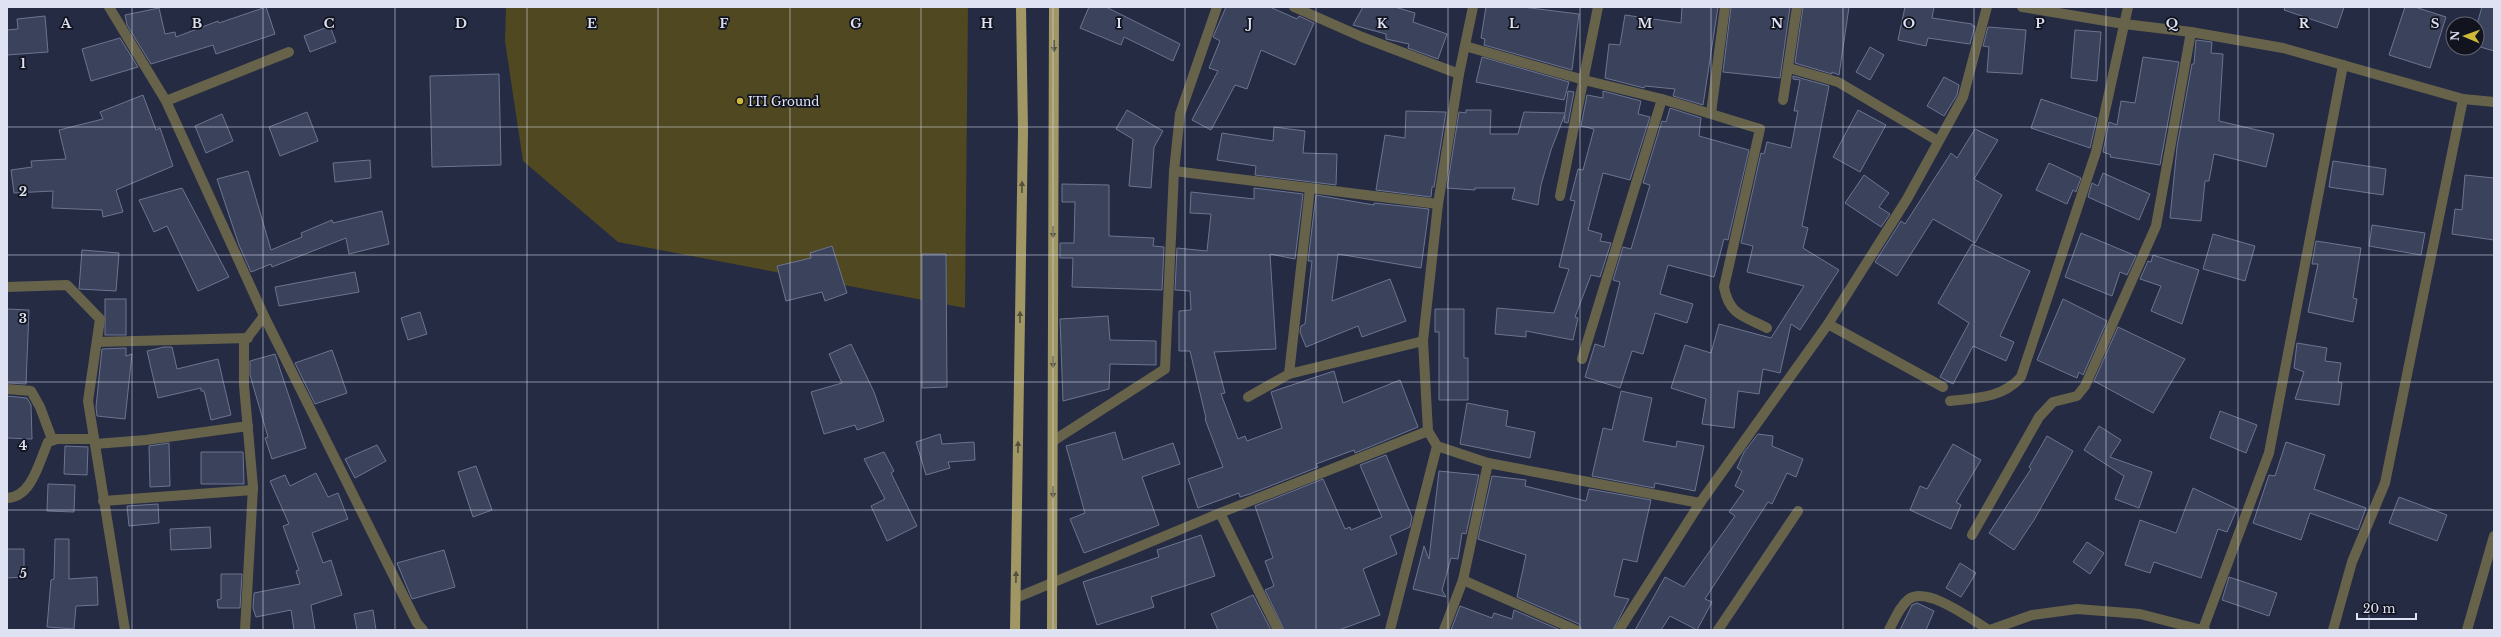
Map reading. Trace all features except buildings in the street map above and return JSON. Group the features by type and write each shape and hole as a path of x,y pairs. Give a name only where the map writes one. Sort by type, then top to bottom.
{"main road":[{"path":"1016,630 1023,130 1021,7"},
{"path":"1052,630 1054,7"}],"street":[{"path":"109,7 166,101 264,316 416,623 423,630"},
{"path":"1053,441 1165,369 1174,171 1180,114 1217,7"},
{"path":"1294,7 1362,37 1459,74"},
{"path":"1473,7 1459,74 1438,204 1423,341 1428,431 1437,446 1488,464 1700,503"},
{"path":"1560,196 1598,7"},
{"path":"1711,113 1725,7"},
{"path":"1784,100 1797,7"},
{"path":"1619,630 1700,503 1828,324 1907,199 1963,97 1987,7"},
{"path":"2022,7 2124,24 2191,32 2284,48 2463,99 2494,102"},
{"path":"1950,401 1992,395 2012,388 2021,377 2096,152 2128,7"},
{"path":"1972,535 2039,417 2053,402 2077,396 2085,386 2156,226 2191,32"},
{"path":"1465,46 1584,80 1662,99 1760,129 1724,287 1727,302 1735,311 1767,328"},
{"path":"166,101 289,52"},
{"path":"1889,630 1901,607 1911,598 1927,596 1938,600 1989,630 2032,615 2077,608 2140,614 2203,630 2269,453 2343,65"},
{"path":"1789,68 1838,82 1938,141"},
{"path":"1582,359 1662,99"},
{"path":"2333,630 2352,562 2385,483 2463,99"},
{"path":"1174,171 1438,204"},
{"path":"1289,374 1310,188"},
{"path":"7,287 67,285 100,319 88,401 125,630"},
{"path":"245,630 253,490 244,385 244,342 264,316"},
{"path":"1828,324 1943,387"},
{"path":"97,342 248,338"},
{"path":"1248,397 1289,374 1423,341"},
{"path":"7,389 31,390 40,407 52,439"},
{"path":"7,498 14,498 26,491 48,442 52,439 94,441 146,440 248,426"},
{"path":"1016,598 1220,513 1428,431"},
{"path":"1390,630 1437,446"},
{"path":"1444,630 1463,580 1488,464"},
{"path":"103,501 253,490"},
{"path":"1718,630 1798,511"},
{"path":"1220,513 1278,630"},
{"path":"2468,630 2494,536"},
{"path":"1463,580 1576,630"}],"shaded area":[{"name":"ITI Ground","path":"506,7 968,7 965,308 618,242 523,161 505,41"}],"place":[{"name":"ITI Ground","path":"740,101"}]}
